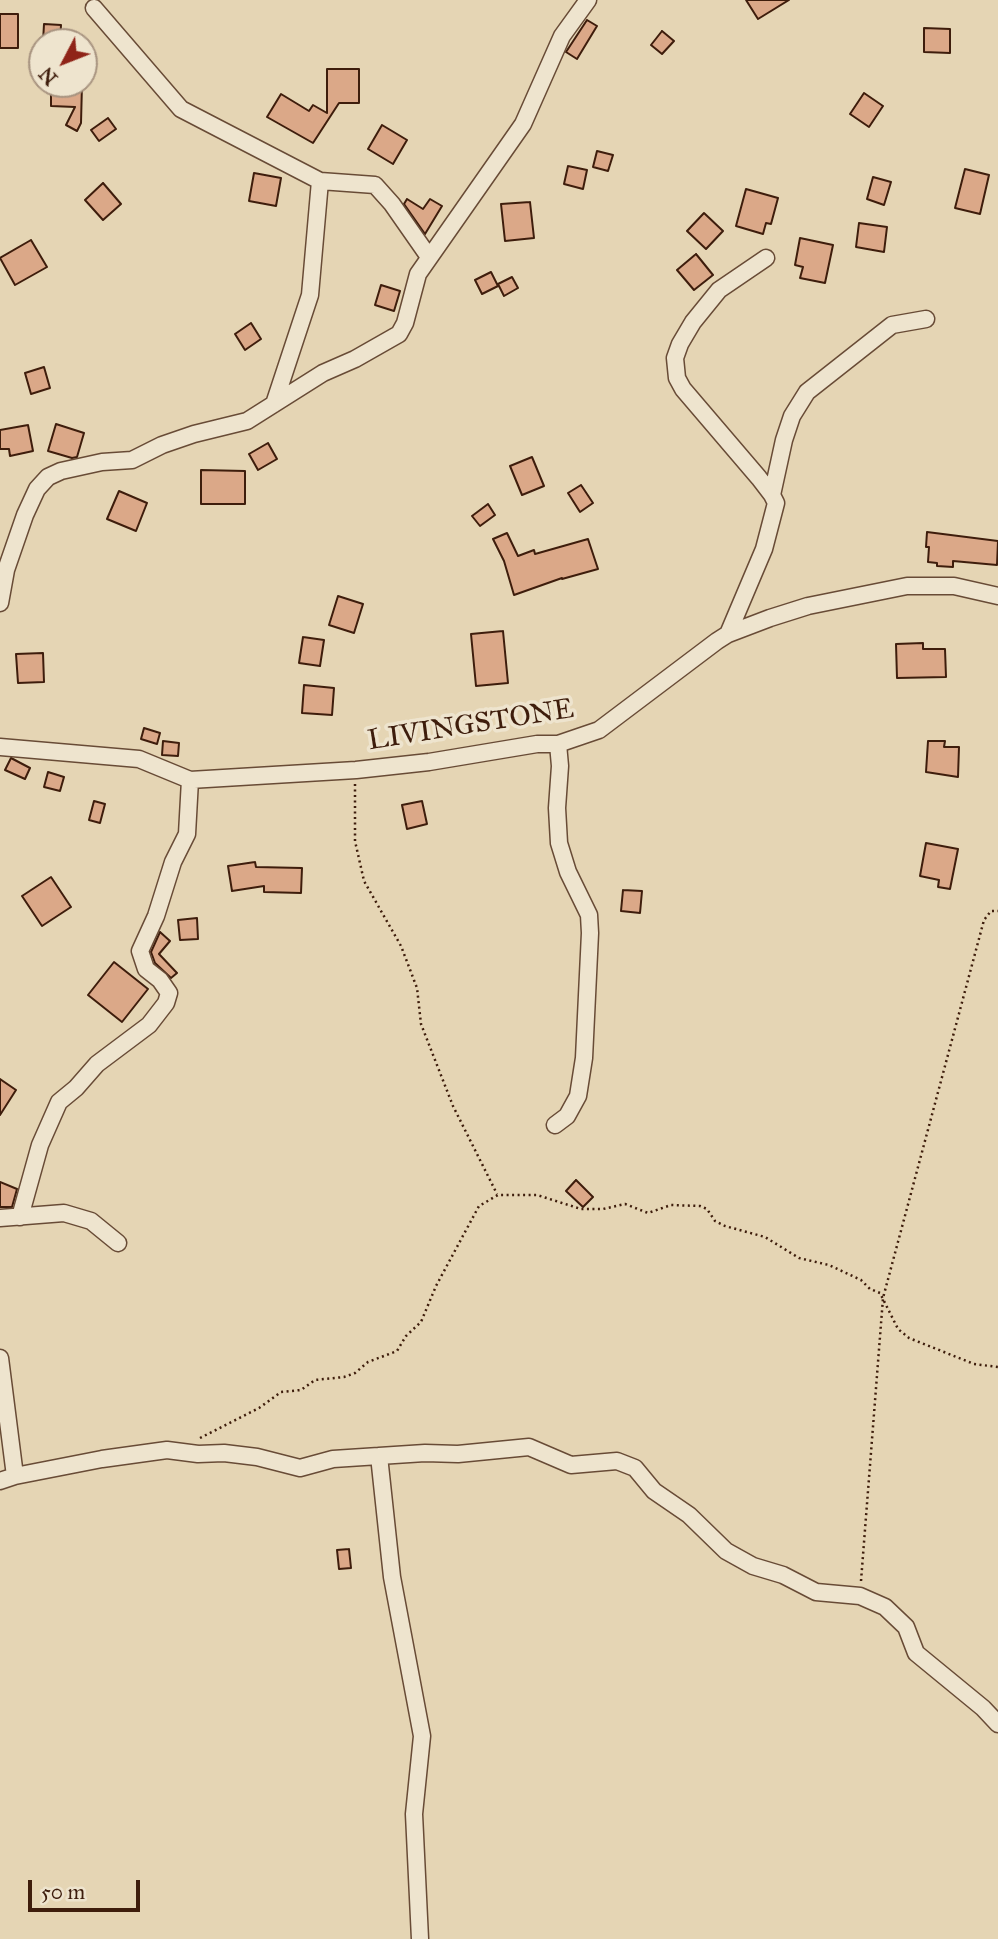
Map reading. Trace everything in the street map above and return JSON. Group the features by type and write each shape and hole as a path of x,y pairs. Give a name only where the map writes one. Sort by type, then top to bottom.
{"street":[{"path":"0,603 6,570 25,515 37,489 48,477 75,468 132,460 183,438 247,421 323,373 355,359 399,334 405,323 418,274 523,124 562,36 588,0"},
{"path":"94,8 181,109 320,181 375,185 392,204 429,257"},
{"path":"274,404 310,295 320,181"},
{"path":"728,634 771,527 776,503 683,389 675,368 680,344 708,303 719,290 765,258"},
{"path":"772,495 783,440 792,416 807,393 892,325 926,319"},
{"name":"LIVINGSTONE","path":"0,747 139,759 190,779 356,770 429,762 537,744 558,744 599,730 728,634 808,606 907,586 954,586 998,596"},
{"path":"555,1125 567,1115 578,1096 584,1058 590,933 589,915 568,872 559,843 558,744"},
{"path":"20,1217 40,1146 59,1102 76,1088 97,1064 149,1025 166,1003 170,993 160,980 146,969 140,951 156,916 173,862 187,834 190,779"},
{"path":"0,1218 64,1213 91,1221 118,1243"},
{"path":"0,1358 7,1478 114,1457 167,1450 198,1454 224,1453 300,1468 333,1460 425,1453 457,1454 529,1447 571,1465 617,1461 635,1468 654,1491 690,1515 726,1551 753,1566 783,1575 816,1592 860,1597 885,1607 906,1627 916,1653 983,1708 998,1724"},
{"path":"379,1456 392,1577 422,1736 414,1814 420,1939"}],"path":[{"path":"356,770 355,841 364,881 401,946 417,988 421,1024 453,1106 498,1195"},
{"path":"860,1597 883,1298 984,920 991,911 998,911"},
{"path":"197,1439 259,1408 281,1392 301,1390 315,1380 344,1377 355,1373 368,1362 397,1351 406,1336 421,1322 436,1286 479,1206 498,1195 537,1195 581,1209 603,1209 625,1204 648,1213 671,1205 700,1206 707,1209 715,1221 765,1237 799,1258 829,1265 861,1280 870,1289 880,1293 898,1329 909,1338 974,1364 998,1367"}],"building":[{"path":"746,0 789,0 758,19"},
{"path":"0,14 18,14 18,48 0,48"},
{"path":"587,20 597,26 577,59 566,52"},
{"path":"44,24 61,25 61,28 44,28"},
{"path":"924,28 950,29 950,53 924,52"},
{"path":"662,31 674,41 662,54 651,45"},
{"path":"327,69 359,69 359,103 339,103 313,143 267,117 281,94 309,111 313,105 327,113"},
{"path":"864,93 883,106 869,127 850,114"},
{"path":"51,98 82,98 81,123 77,131 66,125 75,107 51,106"},
{"path":"108,118 116,129 99,141 91,130"},
{"path":"382,125 407,140 393,164 368,149"},
{"path":"597,151 613,155 608,171 593,167"},
{"path":"568,166 587,170 583,189 564,184"},
{"path":"965,169 989,175 980,214 955,208"},
{"path":"254,173 281,178 276,206 249,201"},
{"path":"873,177 891,182 884,205 867,199"},
{"path":"103,183 121,204 103,220 85,200"},
{"path":"746,189 778,198 771,224 766,223 763,234 736,226"},
{"path":"407,199 423,209 430,199 442,206 425,234 404,204"},
{"path":"530,202 534,238 505,241 501,204"},
{"path":"704,213 723,231 706,249 687,231"},
{"path":"859,223 887,227 884,252 856,247"},
{"path":"800,238 833,245 825,283 800,278 803,267 795,265"},
{"path":"31,240 47,267 15,285 0,258"},
{"path":"696,254 713,275 694,290 677,270"},
{"path":"491,272 498,286 482,294 475,280"},
{"path":"512,277 518,288 504,296 498,284"},
{"path":"381,285 400,291 394,311 375,305"},
{"path":"251,323 261,339 245,350 235,334"},
{"path":"44,367 50,388 31,394 25,373"},
{"path":"56,424 84,433 77,457 48,451"},
{"path":"28,425 33,451 10,456 9,449 0,449 0,430"},
{"path":"268,443 277,459 258,470 249,454"},
{"path":"532,457 544,486 522,495 510,466"},
{"path":"201,470 245,471 245,504 201,504"},
{"path":"581,485 593,503 580,512 568,493"},
{"path":"119,491 147,503 136,531 107,519"},
{"path":"488,504 495,515 480,526 472,516"},
{"path":"927,532 998,541 997,565 953,561 953,567 937,566 937,563 928,562"},
{"path":"507,533 518,556 588,539 598,569 514,595 504,561 493,539"},
{"path":"338,596 363,604 354,633 329,625"},
{"path":"503,631 508,683 476,686 471,634"},
{"path":"303,637 324,640 320,666 299,663"},
{"path":"923,643 923,649 945,649 946,677 897,678 896,644"},
{"path":"43,653 44,682 18,683 16,654"},
{"path":"304,685 334,688 332,715 302,713"},
{"path":"144,728 160,733 157,744 141,739"},
{"path":"163,741 179,743 178,756 162,755"},
{"path":"928,741 945,741 944,747 959,747 958,777 926,772"},
{"path":"11,758 30,768 25,779 5,770"},
{"path":"48,772 64,777 60,791 44,787"},
{"path":"94,801 105,804 100,823 89,820"},
{"path":"422,801 427,824 407,829 402,805"},
{"path":"926,843 958,849 950,889 938,887 939,880 920,876"},
{"path":"255,862 256,867 302,868 301,893 264,892 264,886 232,891 228,866"},
{"path":"51,877 71,907 42,926 22,896"},
{"path":"623,890 642,891 640,913 621,911"},
{"path":"197,918 198,939 180,940 178,920"},
{"path":"160,932 170,941 159,954 177,973 171,978 155,963 151,952"},
{"path":"114,962 148,989 122,1022 88,995"},
{"path":"0,1079 16,1090 0,1115"},
{"path":"576,1180 593,1197 583,1207 566,1191"},
{"path":"0,1182 17,1189 12,1207 0,1207"},
{"path":"349,1549 351,1568 339,1569 337,1550"}]}
